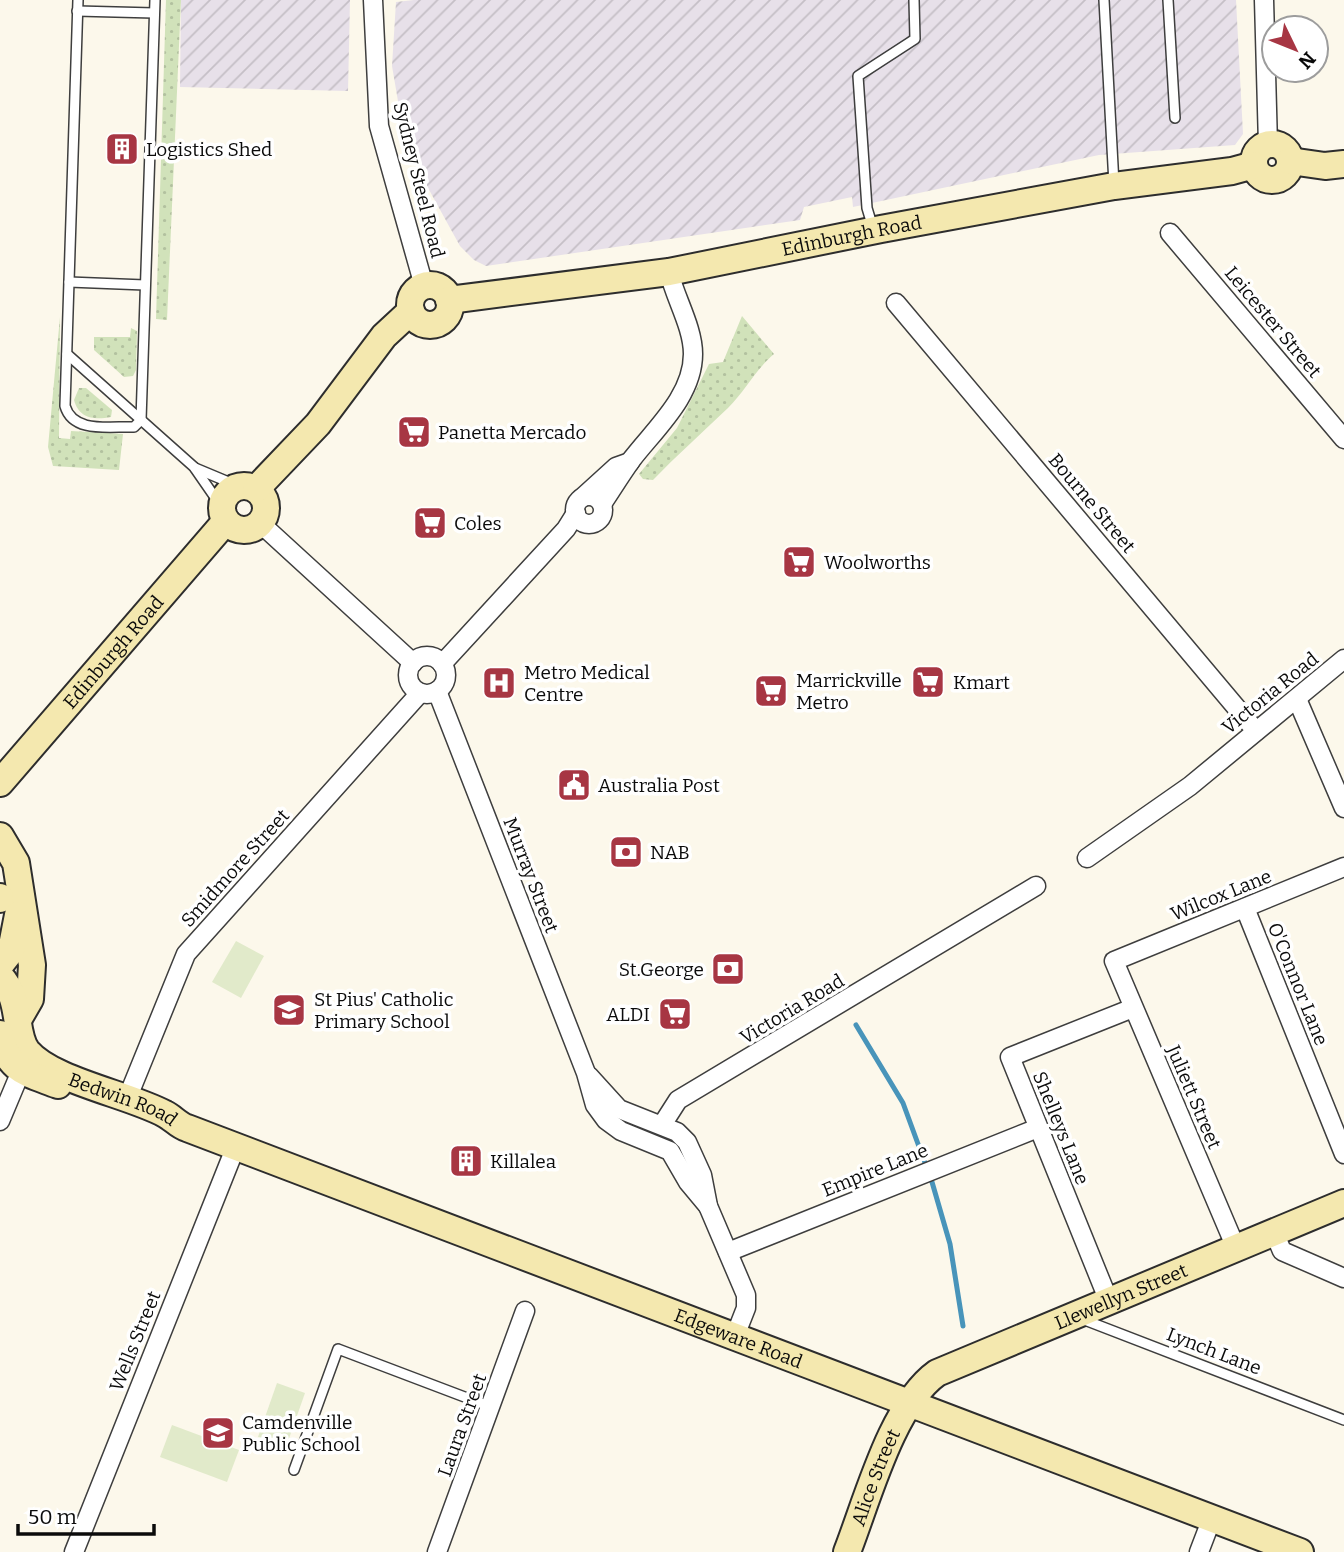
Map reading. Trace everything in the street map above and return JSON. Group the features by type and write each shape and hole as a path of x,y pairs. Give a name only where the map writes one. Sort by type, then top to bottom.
{"street":[{"name":"Sydney Steel Road","path":"373,0 379,126 424,286"},
{"path":"1264,0 1260,175 1270,180 1282,176 1290,161 1325,166 1344,164"},
{"name":"Edinburgh Road","path":"449,300 669,272 874,230 1114,186 1232,171 1261,155"},
{"name":"Leicester Street","path":"1170,233 1344,439"},
{"path":"580,505 580,521 594,523 601,518 602,504 624,475 630,462 667,419 689,376 694,355 669,272"},
{"path":"424,286 442,289 449,300 448,313 439,323 426,324 411,312 414,293 424,286"},
{"name":"Bourne Street","path":"896,303 1256,731"},
{"name":"Edinburgh Road","path":"0,783 235,501 318,424 384,336 411,312"},
{"path":"442,664 566,529 580,505 616,467 630,462"},
{"path":"580,505 597,498 602,504"},
{"path":"235,501 243,530 260,523 413,663"},
{"path":"413,663 425,657 442,664"},
{"name":"Victoria Road","path":"1087,858 1190,786 1344,659"},
{"path":"413,663 409,680 428,692 445,682 442,664"},
{"name":"Murray Street","path":"428,692 586,1073 596,1105 606,1120 621,1131 675,1156 688,1182 708,1206"},
{"name":"Smidmore Street","path":"127,1099 186,954 428,692"},
{"path":"1297,699 1344,808"},
{"path":"0,835 16,863 7,895 14,938 7,958 0,965"},
{"name":"Wilcox Lane","path":"1114,961 1344,867"},
{"name":"Victoria Road","path":"662,1125 678,1100 1036,886"},
{"path":"7,895 34,984 30,999 10,1026"},
{"name":"O'Connor Lane","path":"1245,908 1344,1154"},
{"name":"Juliett Street","path":"1114,961 1236,1248"},
{"name":"Bedwin Road","path":"0,976 12,993 10,1026 2,1045 12,1067 162,1124 178,1125"},
{"name":"Shelleys Lane","path":"1108,1300 1010,1057 1133,1007"},
{"name":"Bedwin Road","path":"10,1026 27,1051 47,1067 166,1114 178,1125"},
{"path":"0,1121 12,1067"},
{"name":"Murray Street","path":"586,1073 619,1109 662,1125"},
{"name":"Edgeware Road","path":"178,1125 1300,1552"},
{"path":"662,1125 677,1132 687,1142 702,1175 708,1206 747,1301 735,1336"},
{"name":"Empire Lane","path":"727,1252 1038,1128"},
{"name":"Wells Street","path":"74,1552 236,1146"},
{"name":"Llewellyn Street","path":"908,1405 923,1384 937,1373 1344,1203"},
{"path":"1274,1232 1282,1251 1344,1278"},
{"name":"Laura Street","path":"437,1552 525,1311"},
{"name":"Alice Street","path":"847,1552 896,1425 908,1405"},
{"path":"1199,1552 1212,1518"}],"lane":[{"path":"78,0 65,407 72,419 82,425 134,427 141,420 155,0"},
{"path":"874,230 867,208 858,76 915,38 914,0"},
{"path":"1104,0 1114,186"},
{"path":"1168,0 1175,118"},
{"path":"77,11 154,13"},
{"path":"69,282 145,285"},
{"path":"67,354 235,501"},
{"path":"194,467 235,501"},
{"name":"Lynch Lane","path":"1071,1315 1344,1420"},
{"path":"294,1469 338,1349 491,1407"}],"shaded area":[{"path":"181,0 350,0 348,91 180,87"},
{"path":"1236,0 1243,134 1235,145 1099,155 853,207 852,197 804,207 800,220 486,266 474,260 460,246 406,148 392,66 396,2"}],"green space":[{"path":"166,0 181,0 167,320 156,319"},
{"path":"742,316 774,354 728,408 653,480 643,479 639,474 677,428 709,364 723,362"},
{"path":"60,317 59,438 70,439 71,431 123,434 119,470 53,466 48,447"},
{"path":"131,328 137,331 136,370 133,376 124,377 94,350 94,337 130,337"},
{"path":"79,388 86,388 112,410 111,417 94,418 84,415 74,400"},
{"path":"236,941 264,956 241,998 212,982"},
{"path":"277,1383 305,1393 286,1447 258,1437"},
{"path":"172,1425 239,1450 227,1482 160,1457"}],"waterway":[{"path":"856,1025 903,1103 925,1163"},
{"path":"932,1182 950,1244 963,1326"}],"place":[{"name":"Logistics Shed","path":"122,149"},
{"name":"Panetta Mercado","path":"414,432"},
{"name":"Coles","path":"430,523"},
{"name":"Woolworths","path":"799,562"},
{"name":"Kmart","path":"928,682"},
{"name":"Metro Medical Centre","path":"499,683"},
{"name":"Marrickville Metro","path":"771,691"},
{"name":"Australia Post","path":"574,785"},
{"name":"NAB","path":"626,852"},
{"name":"St.George","path":"728,969"},
{"name":"St Pius' Catholic Primary School","path":"289,1010"},
{"name":"ALDI","path":"675,1014"},
{"name":"Killalea","path":"466,1161"},
{"name":"Camdenville Public School","path":"218,1433"}]}
